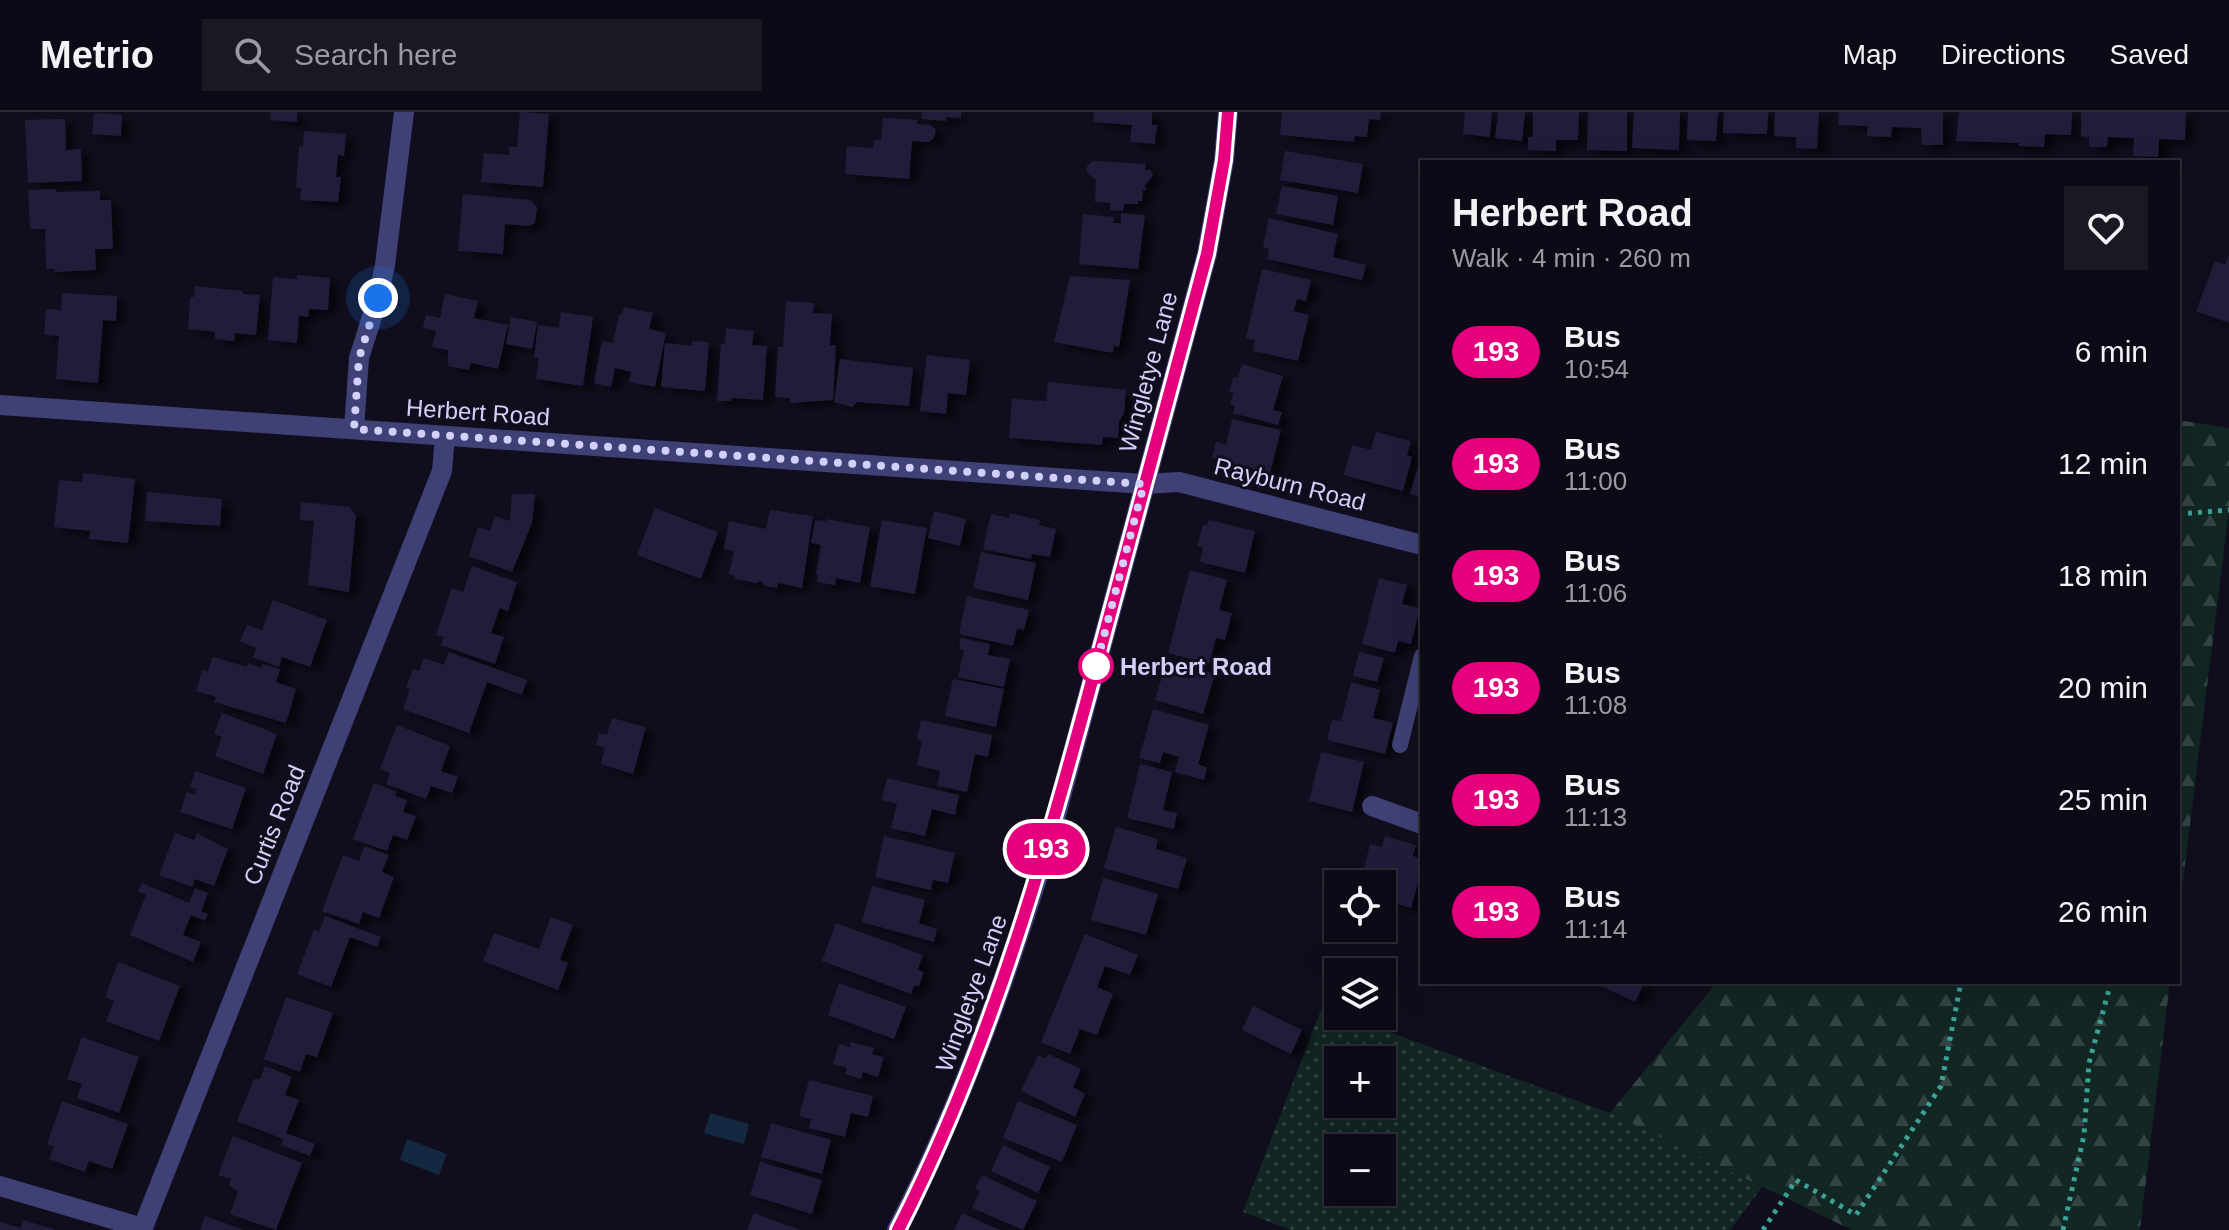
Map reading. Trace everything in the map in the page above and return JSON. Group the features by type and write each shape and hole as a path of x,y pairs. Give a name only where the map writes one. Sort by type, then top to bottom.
{"street":[{"path":"354,429 359,358 385,265 404,112"},
{"name":"Wingletye Lane","path":"897,1230 960,1098 1027,912 1052,830 1207,254 1224,160 1228,112"},
{"name":"Herbert Road","path":"0,405 1144,484"},
{"name":"Curtis Road","path":"143,1229 442,471 445,436"},
{"name":"Rayburn Road","path":"1144,484 1179,482 1420,544"},
{"path":"1372,806 1420,823"},
{"path":"0,1186 143,1229"}],"lane":[{"path":"1400,745 1420,664"}],"path":[{"path":"2180,514 2229,510"},
{"path":"1763,1230 1796,1180 1856,1215 1941,1086 1961,984"},
{"path":"2063,1230 2084,1135 2089,1063 2110,984"}],"green space":[{"path":"2180,420 2229,428 2229,509 2180,905"},
{"path":"1715,984 2170,984 2140,1230 1852,1230 1610,1113"},
{"path":"1322,1007 1324,1030 1384,1030 1610,1113 1762,1187 1730,1230 1291,1230 1243,1212"}],"water":[{"path":"710,1113 749,1124 744,1144 704,1133"},
{"path":"407,1139 447,1154 439,1175 400,1160"}],"building":[{"path":"271,112 297,112 297,122 270,120"},
{"path":"520,112 549,114 543,187 481,182 484,153 509,155 509,147 517,147"},
{"path":"922,112 961,112 961,118 946,117 946,121 922,119"},
{"path":"1094,112 1152,112 1152,125 1157,125 1155,144 1130,142 1132,125 1093,122"},
{"path":"1282,112 1381,112 1380,120 1369,119 1367,137 1355,136 1354,142 1280,135"},
{"path":"1465,112 1492,112 1490,137 1463,134"},
{"path":"1498,112 1525,112 1522,141 1495,138"},
{"path":"1533,112 1579,112 1578,140 1556,140 1556,151 1528,150 1528,137 1533,137"},
{"path":"1588,112 1627,112 1627,151 1587,150"},
{"path":"1634,112 1680,112 1679,150 1632,148"},
{"path":"1688,112 1718,112 1716,141 1687,140"},
{"path":"1724,112 1768,112 1767,134 1723,133"},
{"path":"1775,112 1819,112 1817,149 1796,148 1796,137 1774,136"},
{"path":"1839,112 1943,112 1943,145 1922,145 1921,128 1892,127 1891,137 1867,136 1868,126 1838,125"},
{"path":"1959,112 2072,112 2071,135 2045,134 2044,147 1956,141"},
{"path":"2081,112 2186,112 2185,140 2159,139 2158,157 2133,156 2134,138 2108,137 2107,147 2089,147 2089,137 2081,136"},
{"path":"94,113 122,115 121,136 92,134"},
{"path":"883,118 917,120 917,124 931,125 936,130 929,142 912,141 909,179 845,174 847,146 873,148 874,140 881,140"},
{"path":"65,119 66,150 81,149 82,181 28,183 25,120"},
{"path":"304,131 346,134 344,156 338,155 336,177 341,177 338,202 300,200 301,188 296,188 299,147 303,147"},
{"path":"1285,151 1363,164 1358,193 1280,180"},
{"path":"1093,161 1146,164 1145,170 1151,170 1153,176 1145,185 1142,201 1124,204 1123,211 1110,210 1110,203 1095,202 1096,180 1087,173 1087,166"},
{"path":"1282,186 1338,196 1333,225 1276,214"},
{"path":"56,189 56,192 100,191 100,200 111,200 113,249 95,249 96,270 55,272 55,269 46,269 45,229 30,229 28,190"},
{"path":"463,194 530,200 537,207 535,223 529,226 505,224 503,254 458,251"},
{"path":"1121,213 1145,215 1138,269 1079,264 1083,214 1114,217 1113,223 1121,223"},
{"path":"1269,218 1338,234 1333,257 1366,265 1362,280 1267,259 1269,249 1263,247"},
{"path":"2229,255 2229,323 2196,311 2215,261 2225,265"},
{"path":"1262,269 1311,280 1306,301 1297,299 1294,311 1309,315 1298,361 1253,351 1255,340 1246,338"},
{"path":"297,275 330,278 328,310 309,309 308,317 299,316 297,343 268,340 273,277 297,279"},
{"path":"1070,276 1130,280 1119,347 1114,346 1113,353 1054,342"},
{"path":"195,286 260,295 256,335 235,333 234,341 215,339 215,332 188,329 190,297 194,297"},
{"path":"62,293 117,296 116,321 103,320 98,383 56,379 59,336 44,335 46,309 61,310"},
{"path":"445,294 478,301 474,318 508,325 498,369 471,363 469,370 448,366 448,350 432,347 436,331 423,328 426,315 440,318"},
{"path":"786,301 814,303 813,313 832,314 830,345 836,345 833,400 790,403 790,398 775,397 778,347 783,347"},
{"path":"624,307 653,313 649,329 666,333 655,387 629,382 631,372 615,368 611,387 594,383 602,341 613,343 619,315 622,315"},
{"path":"561,312 593,317 583,386 536,379 539,358 534,357 538,325 559,328"},
{"path":"511,317 537,322 532,349 506,344"},
{"path":"726,328 754,331 752,345 767,346 763,400 732,398 731,401 717,401 721,344 725,344"},
{"path":"692,341 709,342 705,391 661,387 665,343 692,346"},
{"path":"927,355 970,360 966,395 948,393 946,414 920,411"},
{"path":"840,359 913,368 909,406 857,402 852,407 834,402"},
{"path":"1242,364 1283,376 1273,410 1282,412 1278,425 1233,413 1235,406 1230,404 1234,393 1229,392 1233,377 1238,378"},
{"path":"1048,382 1126,390 1118,438 1103,437 1102,445 1009,438 1012,399 1046,401"},
{"path":"1232,419 1281,430 1270,473 1212,458 1216,442 1226,445"},
{"path":"1376,432 1411,441 1407,455 1412,457 1403,491 1344,475 1352,445 1371,450"},
{"path":"1420,460 1420,496 1410,494"},
{"path":"83,473 135,479 128,543 89,539 90,531 54,527 59,480 82,482"},
{"path":"147,492 222,499 220,526 145,521"},
{"path":"512,494 535,494 532,523 512,572 469,556 478,527 490,531 495,516 510,521"},
{"path":"301,502 349,507 356,515 349,592 308,585 314,521 300,520"},
{"path":"655,508 718,532 701,579 637,555"},
{"path":"770,510 813,516 802,588 778,583 777,588 765,586 761,581 735,579 729,574 734,551 724,549 729,521 766,529"},
{"path":"934,511 966,519 960,546 928,538"},
{"path":"1009,513 1040,520 1039,525 1056,529 1050,557 1032,554 1031,559 983,549 991,514 1009,518"},
{"path":"815,520 870,527 860,583 836,578 835,585 817,582 821,545 811,543"},
{"path":"882,520 927,528 915,594 870,586"},
{"path":"1209,520 1255,531 1245,573 1200,562 1203,548 1197,546 1203,525 1207,525"},
{"path":"981,552 1036,563 1028,600 973,588"},
{"path":"472,566 517,582 508,611 500,608 491,633 504,637 495,664 441,645 444,637 436,635 452,588 463,592"},
{"path":"1190,570 1227,580 1219,610 1232,613 1225,640 1216,638 1209,664 1168,653"},
{"path":"1379,578 1407,585 1402,604 1420,608 1411,644 1398,641 1395,653 1362,644"},
{"path":"967,596 1029,610 1024,630 1017,629 1013,646 959,634"},
{"path":"273,600 327,620 310,667 282,657 279,667 253,657 256,648 240,641 247,625 262,630"},
{"path":"961,638 990,644 988,655 1010,659 1004,687 958,677 964,650 959,649"},
{"path":"449,652 527,680 522,695 487,682 469,733 403,709 413,669 419,671 424,658 444,665"},
{"path":"1359,652 1384,658 1377,682 1353,676"},
{"path":"213,657 247,667 248,663 280,669 276,682 296,689 286,723 214,702 216,697 196,691 202,670 208,671"},
{"path":"1167,660 1215,674 1203,714 1155,700"},
{"path":"953,679 1004,689 996,727 945,716"},
{"path":"1351,682 1380,690 1373,718 1393,723 1385,754 1327,740 1332,720 1341,721"},
{"path":"1153,709 1209,725 1198,764 1207,767 1204,780 1175,772 1179,757 1163,752 1160,763 1139,758"},
{"path":"222,713 277,734 263,774 215,756 222,737 214,734"},
{"path":"612,718 646,727 633,774 601,764 605,748 596,745 599,733 607,735"},
{"path":"921,720 992,735 988,757 975,754 967,792 937,786 940,771 917,765 922,741 917,739"},
{"path":"397,725 450,746 441,771 458,777 452,793 431,786 426,799 386,784 390,773 380,769"},
{"path":"1321,752 1364,762 1352,812 1309,801"},
{"path":"1140,764 1172,772 1163,810 1177,813 1174,829 1127,818"},
{"path":"195,771 246,788 232,829 180,812 187,792 195,795 196,789 190,787"},
{"path":"887,778 959,795 955,815 932,809 925,836 891,828 897,804 882,800"},
{"path":"374,783 397,792 395,796 407,800 403,812 416,816 407,840 393,835 387,851 353,839"},
{"path":"1116,827 1158,839 1156,849 1187,858 1178,889 1104,868"},
{"path":"175,833 194,840 197,833 228,849 214,886 195,879 192,887 159,875"},
{"path":"884,836 955,853 948,883 933,880 931,890 875,877"},
{"path":"1385,836 1416,845 1413,856 1420,858 1420,876 1411,908 1396,903 1396,870 1364,870 1370,844 1382,847"},
{"path":"364,846 389,855 382,872 394,877 379,918 363,912 359,924 322,911 343,855 359,861"},
{"path":"1103,878 1158,894 1146,935 1091,920"},
{"path":"142,883 189,903 195,888 208,893 201,911 208,914 205,921 191,915 183,935 201,942 193,962 130,935 146,895 138,891"},
{"path":"872,886 925,900 919,923 937,929 934,942 862,922"},
{"path":"325,916 381,937 377,947 350,937 331,987 297,974 314,930 319,932"},
{"path":"551,917 573,925 560,960 568,963 558,990 483,961 494,933 539,949"},
{"path":"836,923 923,955 918,970 924,972 919,986 914,986 911,994 822,961"},
{"path":"1085,934 1138,955 1130,975 1105,966 1097,987 1113,994 1097,1035 1080,1029 1070,1054 1041,1042"},
{"path":"118,962 180,986 159,1041 106,1021 114,1001 105,997"},
{"path":"839,983 906,1007 894,1039 828,1015"},
{"path":"1596,984 1644,984 1635,1002"},
{"path":"286,997 333,1013 317,1057 306,1054 300,1072 264,1059"},
{"path":"1253,1006 1302,1030 1291,1054 1242,1030"},
{"path":"82,1037 139,1057 119,1113 77,1098 82,1084 67,1079"},
{"path":"851,1042 874,1048 872,1054 884,1057 878,1077 863,1072 861,1079 845,1074 847,1068 833,1064 839,1044 850,1047"},
{"path":"1048,1054 1081,1069 1073,1087 1085,1094 1075,1117 1021,1091 1038,1055 1046,1059"},
{"path":"265,1066 292,1077 285,1095 299,1100 286,1133 315,1144 310,1156 281,1145 283,1139 237,1121 254,1079 260,1079"},
{"path":"809,1080 873,1096 868,1117 851,1113 845,1137 809,1128 811,1119 799,1116"},
{"path":"62,1101 128,1124 112,1169 89,1161 85,1172 49,1159 54,1146 47,1144"},
{"path":"1018,1101 1077,1125 1062,1162 1003,1138"},
{"path":"771,1123 831,1140 822,1174 761,1157"},
{"path":"233,1136 302,1163 276,1230 230,1214 238,1192 229,1185 231,1179 218,1175"},
{"path":"1003,1145 1050,1167 1038,1193 991,1171"},
{"path":"760,1162 822,1180 812,1214 750,1195"},
{"path":"982,1175 1037,1201 1023,1230 972,1208 980,1191 975,1189"},
{"path":"754,1213 800,1230 747,1230"},
{"path":"962,1213 1000,1230 954,1230"},
{"path":"205,1216 244,1230 200,1230"},
{"path":"23,1220 53,1230 0,1230 0,1222 21,1228"}],"bus line":[{"name":"193","path":"898,1230 960,1098 1027,912 1052,830 1207,254 1224,160 1228,112"}],"place":[{"name":"Herbert Road","path":"1096,666"}],"route":[{"path":"378,298 359,358 354,429 1144,484 1096,666"}]}
